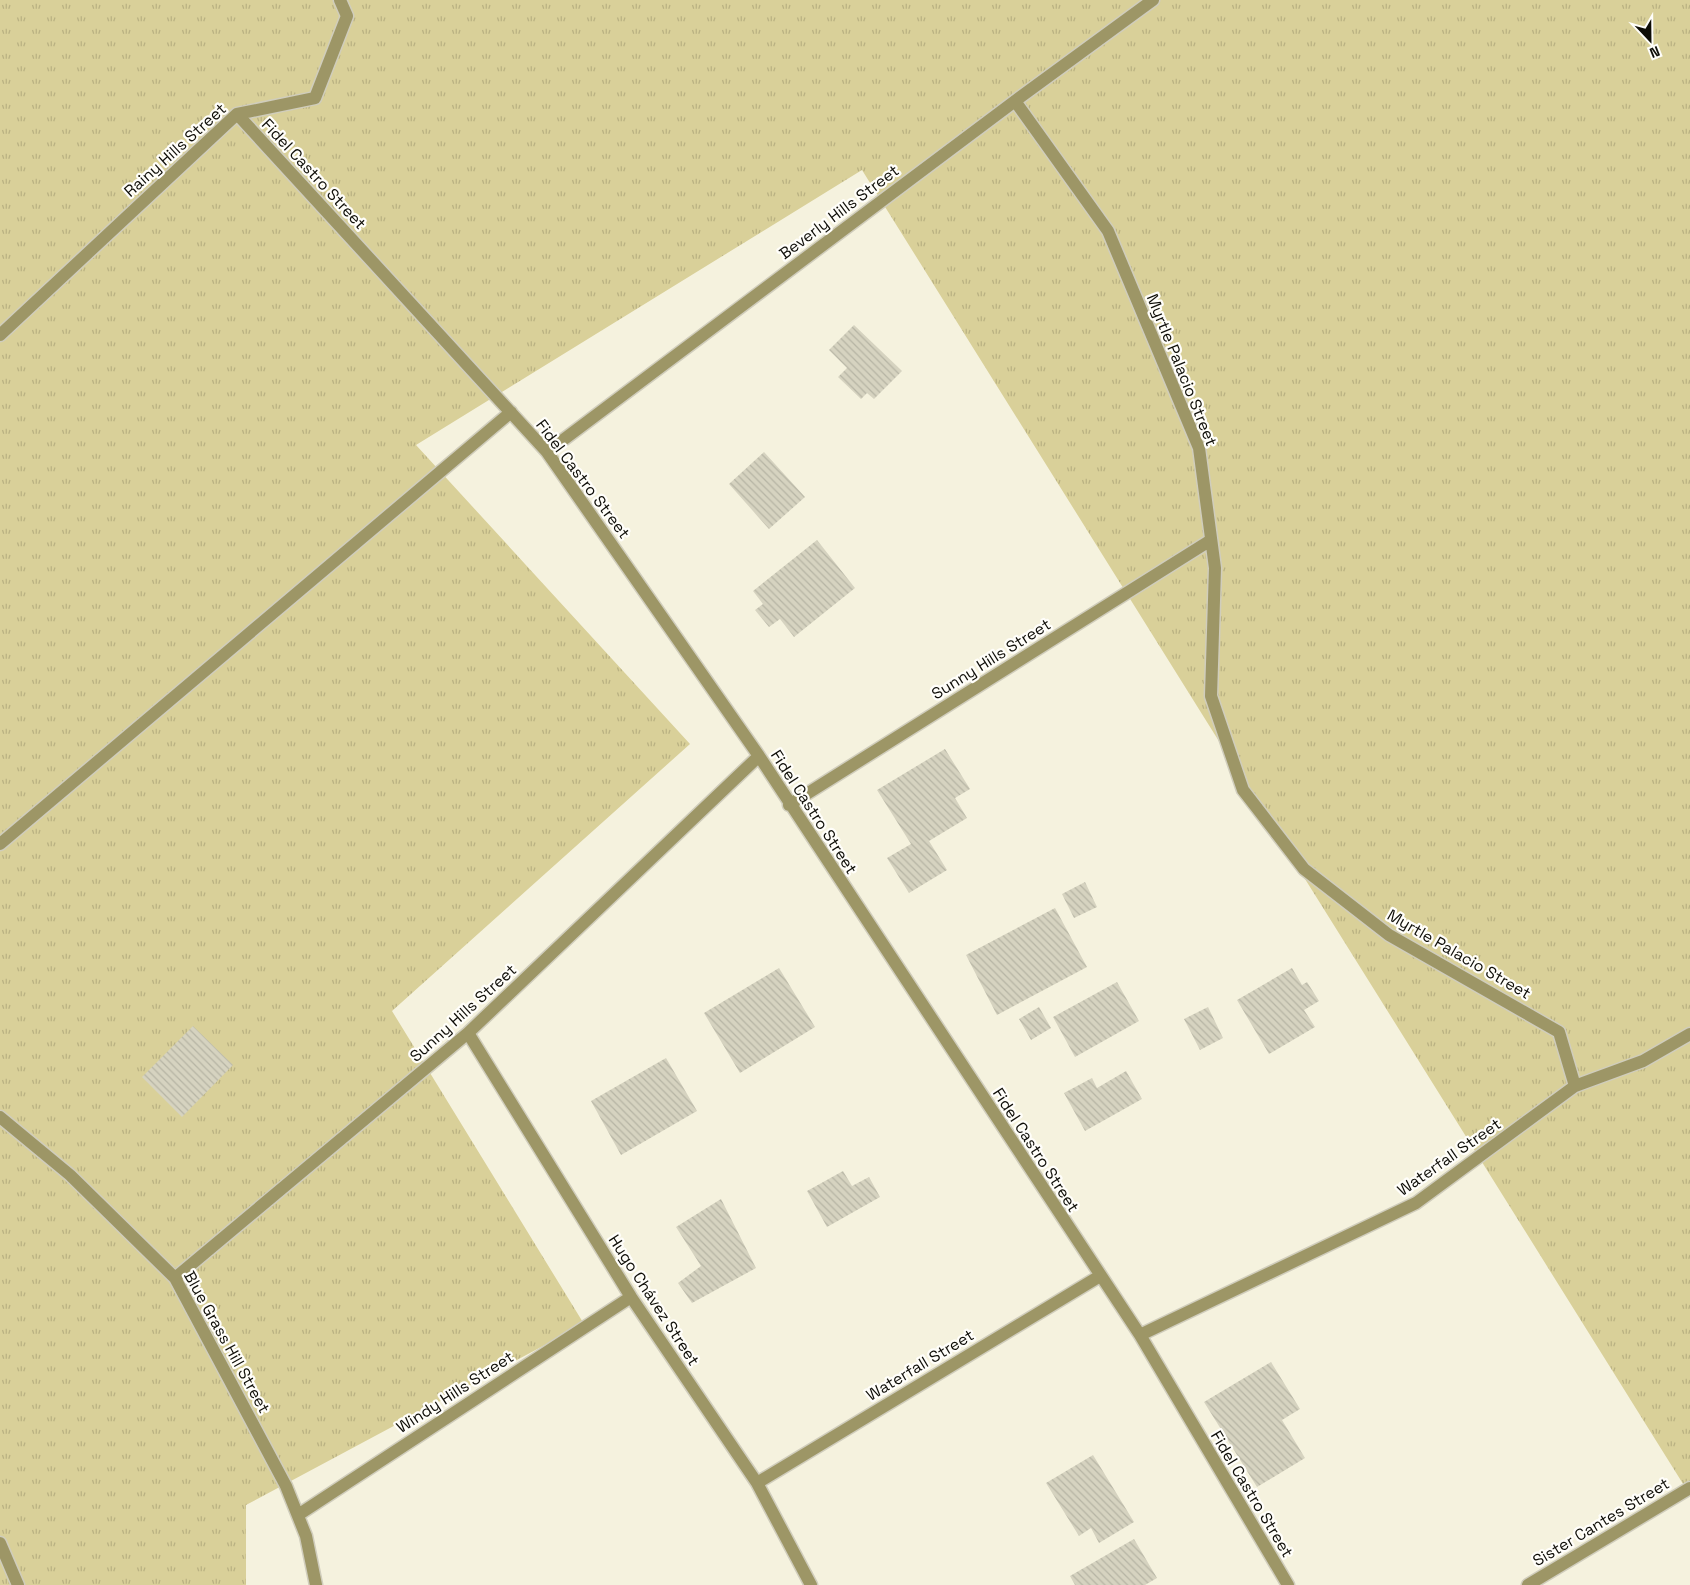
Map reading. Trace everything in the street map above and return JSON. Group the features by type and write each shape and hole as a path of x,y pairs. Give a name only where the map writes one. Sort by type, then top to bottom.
{"street":[{"name":"Rainy Hills Street","path":"0,335 237,114 315,98 347,16 340,0"},
{"name":"Beverly Hills Street","path":"547,452 1015,101 1153,0"},
{"name":"Myrtle Palacio Street","path":"1015,101 1108,231 1198,448 1215,568 1211,696 1243,790 1304,869 1382,929 1559,1032 1574,1086"},
{"name":"Fidel Castro Street","path":"237,114 547,452 759,756 789,806 1140,1335 1288,1585"},
{"path":"0,844 511,412"},
{"name":"Sunny Hills Street","path":"789,806 1211,540"},
{"name":"Sunny Hills Street","path":"175,1278 468,1033 759,756"},
{"name":"Hugo Chávez Street","path":"468,1033 631,1297 757,1483 811,1585"},
{"name":"Waterfall Street","path":"1140,1335 1416,1203 1574,1086 1643,1061 1690,1034"},
{"name":"Blue Grass Hill Street","path":"0,1117 70,1175 175,1278 286,1486 306,1536 316,1585"},
{"name":"Waterfall Street","path":"757,1483 1100,1276"},
{"name":"Windy Hills Street","path":"298,1515 631,1297"},
{"name":"Sister Cantes Street","path":"1528,1585 1690,1488"},
{"path":"0,1543 18,1585"}],"green space":[{"path":"0,0 1690,0 1690,1495 862,170 416,445 690,744 392,1011 584,1324 246,1505 246,1585 0,1585"}],"building":[{"path":"854,325 902,371 874,399 867,393 861,399 838,377 847,368 829,350"},
{"path":"764,452 805,497 769,529 729,484"},
{"path":"817,540 855,588 794,637 780,619 769,627 755,610 763,604 753,591"},
{"path":"945,749 970,789 955,798 967,818 929,841 947,870 909,893 887,858 911,844 877,790"},
{"path":"1085,882 1097,907 1074,918 1062,894"},
{"path":"1055,908 1087,967 997,1015 966,955"},
{"path":"779,968 815,1027 740,1073 704,1013"},
{"path":"1292,968 1302,985 1307,982 1319,1001 1304,1010 1315,1027 1269,1054 1237,1000"},
{"path":"1117,982 1139,1021 1075,1057 1053,1017"},
{"path":"1039,1007 1051,1028 1031,1040 1019,1019"},
{"path":"1208,1007 1223,1038 1200,1050 1184,1019"},
{"path":"193,1026 233,1065 182,1117 142,1077"},
{"path":"666,1058 697,1111 621,1155 591,1101"},
{"path":"1126,1071 1142,1099 1085,1131 1064,1093 1092,1078 1097,1088"},
{"path":"843,1171 852,1186 869,1177 880,1197 827,1227 807,1191"},
{"path":"721,1199 756,1268 692,1303 678,1283 701,1266 676,1227"},
{"path":"1271,1362 1300,1409 1282,1420 1305,1458 1257,1487 1204,1402"},
{"path":"1093,1455 1134,1522 1099,1543 1091,1528 1079,1536 1046,1483"},
{"path":"1134,1539 1157,1578 1145,1585 1075,1585 1070,1576"}]}
